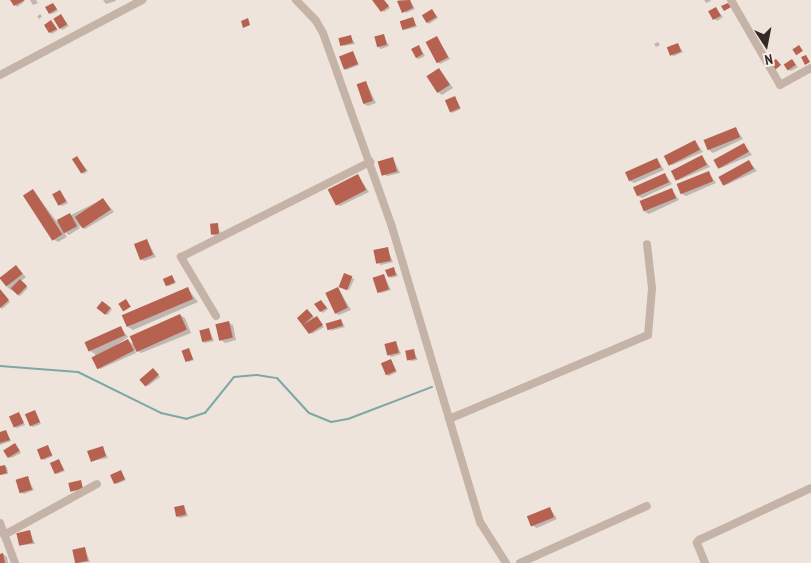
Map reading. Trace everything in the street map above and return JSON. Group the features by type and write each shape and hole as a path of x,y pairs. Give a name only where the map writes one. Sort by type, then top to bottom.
{"street":[{"path":"0,75 142,0"},
{"path":"296,0 316,21 323,34 370,162 480,522 506,563"},
{"path":"731,0 780,85 811,68"},
{"path":"216,316 181,257 370,162"},
{"path":"449,419 648,335 652,288 646,244"},
{"path":"4,535 97,484"},
{"path":"705,563 697,543 700,540 811,488"},
{"path":"520,563 647,506"},
{"path":"0,524 15,563"}],"building":[{"path":"10,0 25,0 14,6"},
{"path":"372,0 384,0 389,6 381,12"},
{"path":"410,0 413,8 402,13 397,1"},
{"path":"53,3 57,9 49,14 45,7"},
{"path":"728,3 731,7 724,11 721,6"},
{"path":"716,7 721,16 713,20 708,11"},
{"path":"432,9 437,17 427,23 422,15"},
{"path":"61,14 67,24 59,29 53,19"},
{"path":"413,17 416,26 402,30 400,21"},
{"path":"248,18 250,25 243,28 241,21"},
{"path":"51,20 57,29 49,33 44,25"},
{"path":"384,34 387,45 377,47 374,37"},
{"path":"351,35 353,43 340,46 338,38"},
{"path":"437,36 448,57 437,63 426,42"},
{"path":"678,43 681,51 670,56 667,47"},
{"path":"419,45 423,54 416,58 411,49"},
{"path":"799,45 803,51 796,55 792,49"},
{"path":"353,51 358,64 344,69 339,56"},
{"path":"806,55 810,62 805,65 801,57"},
{"path":"776,59 781,65 775,70 770,63"},
{"path":"792,59 796,65 788,70 784,65"},
{"path":"439,68 450,85 437,93 426,76"},
{"path":"366,81 373,101 363,104 357,84"},
{"path":"455,96 460,108 450,112 445,100"},
{"path":"736,127 740,137 708,150 704,140"},
{"path":"695,140 700,150 669,166 664,156"},
{"path":"744,143 749,152 718,169 713,160"},
{"path":"702,155 707,165 676,181 671,171"},
{"path":"77,156 86,170 81,174 72,159"},
{"path":"393,157 397,171 382,176 378,161"},
{"path":"657,158 661,167 629,181 625,172"},
{"path":"749,160 754,169 723,186 718,177"},
{"path":"709,171 713,181 681,194 677,184"},
{"path":"665,173 669,182 637,196 633,187"},
{"path":"358,174 366,190 336,205 328,189"},
{"path":"672,188 676,198 644,211 640,201"},
{"path":"33,189 62,234 52,241 23,196"},
{"path":"60,190 66,201 58,206 52,194"},
{"path":"103,198 111,210 83,229 75,217"},
{"path":"70,213 77,226 64,233 57,220"},
{"path":"218,223 219,234 211,235 210,224"},
{"path":"147,239 153,255 140,260 134,244"},
{"path":"388,247 391,261 376,264 373,250"},
{"path":"16,265 23,274 6,287 0,278"},
{"path":"394,267 396,275 388,277 385,270"},
{"path":"344,273 352,276 347,290 339,287"},
{"path":"384,274 389,289 378,293 373,278"},
{"path":"172,275 175,282 166,286 163,279"},
{"path":"20,279 27,286 18,295 11,288"},
{"path":"188,287 193,299 127,327 122,315"},
{"path":"338,287 348,308 335,314 325,293"},
{"path":"0,289 9,300 0,308"},
{"path":"126,299 131,307 123,311 118,304"},
{"path":"321,300 327,308 320,312 314,304"},
{"path":"102,301 111,308 105,315 96,308"},
{"path":"307,309 313,316 303,325 317,316 323,325 309,334 297,318"},
{"path":"180,314 187,330 137,352 130,336"},
{"path":"341,319 343,326 328,330 326,323"},
{"path":"229,321 233,338 219,341 215,324"},
{"path":"121,326 125,335 89,351 84,342"},
{"path":"209,328 212,340 202,342 199,330"},
{"path":"128,339 134,351 97,369 91,358"},
{"path":"396,341 399,353 387,356 384,344"},
{"path":"189,348 193,359 186,362 181,351"},
{"path":"414,349 416,359 407,361 405,351"},
{"path":"391,359 396,371 386,375 381,363"},
{"path":"153,368 159,375 145,387 139,380"},
{"path":"35,410 40,422 30,426 25,414"},
{"path":"19,412 24,423 14,427 9,416"},
{"path":"6,430 10,440 0,443 0,432"},
{"path":"15,443 20,451 8,458 3,450"},
{"path":"48,445 52,455 41,460 37,449"},
{"path":"103,446 106,456 91,462 87,451"},
{"path":"59,459 64,470 55,474 50,463"},
{"path":"5,465 7,473 0,475 0,466"},
{"path":"121,470 125,479 114,484 110,475"},
{"path":"28,476 32,489 20,493 16,480"},
{"path":"81,480 83,489 70,492 68,483"},
{"path":"184,505 186,515 176,517 174,507"},
{"path":"550,507 554,517 531,527 527,516"},
{"path":"30,530 33,543 19,546 16,533"},
{"path":"85,547 88,561 75,563 72,550"},
{"path":"3,553 5,563 0,563 0,554"}],"waterway":[{"path":"0,366 78,372 161,413 186,419 205,413 234,377 257,375 277,378 309,413 331,422 348,419 432,387"}]}
